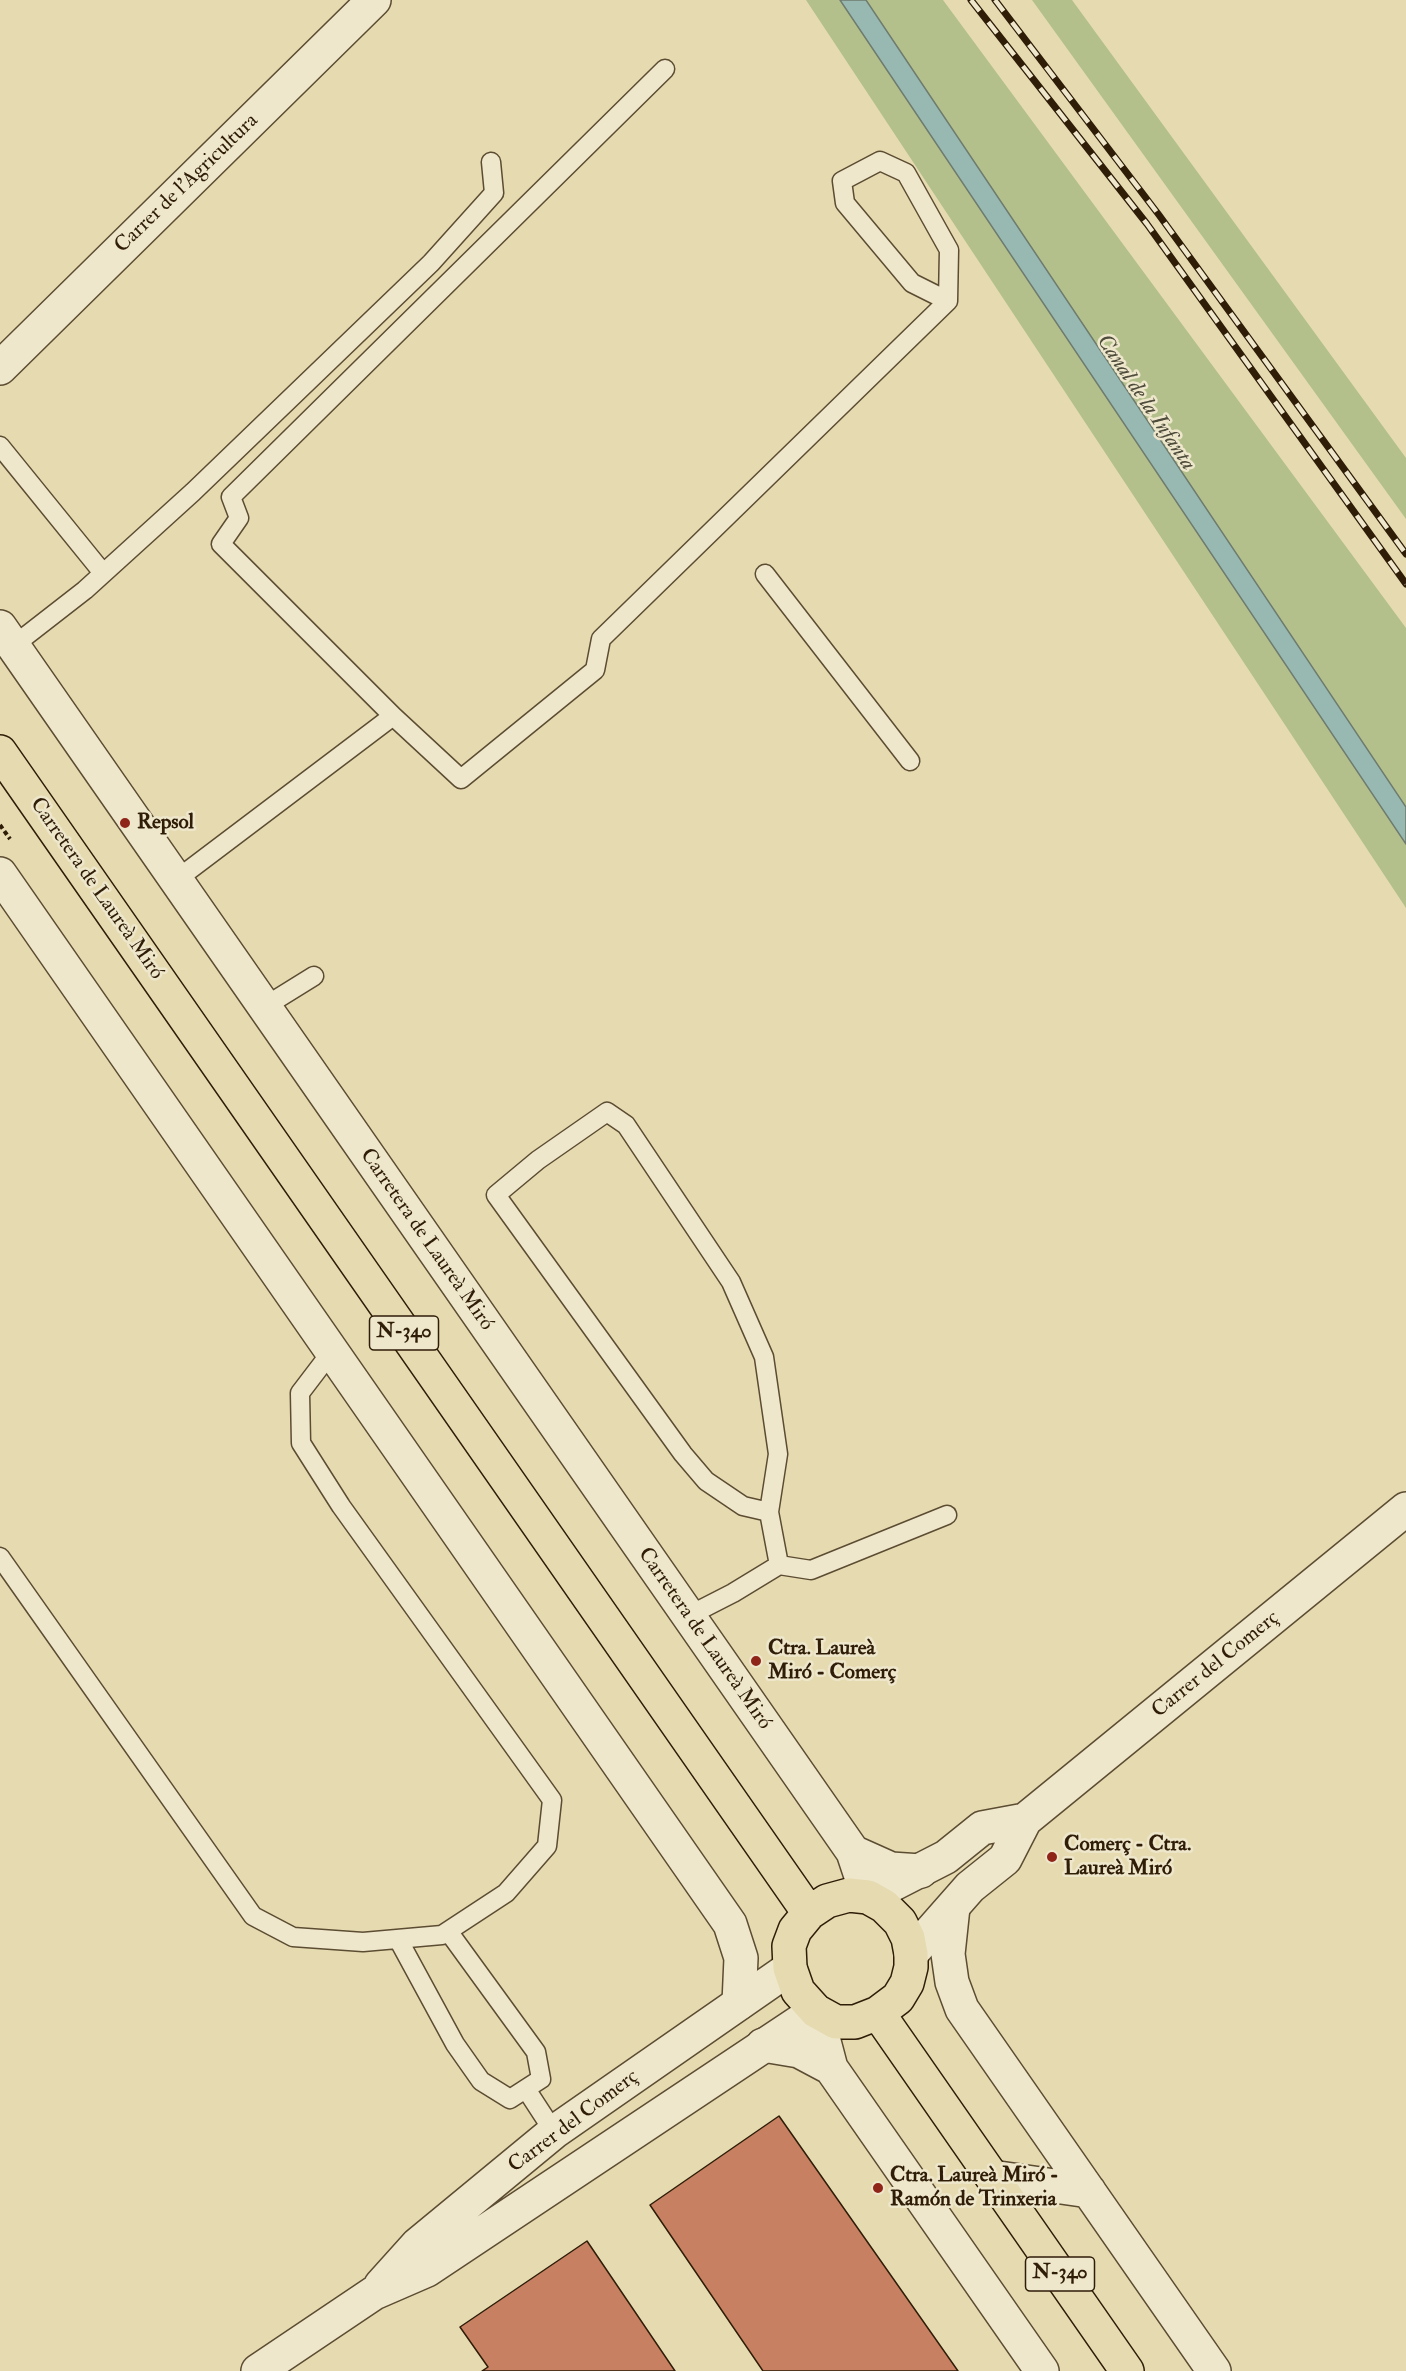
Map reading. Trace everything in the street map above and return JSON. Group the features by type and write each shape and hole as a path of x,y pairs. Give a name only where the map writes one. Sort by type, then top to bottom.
{"main road":[{"name":"Carretera de Laureà Miró","path":"0,752 809,1913"},
{"path":"849,1895 868,1898 884,1906 900,1922 908,1938 911,1967 907,1983 898,1998 878,2013 855,2022 836,2022 816,2011 798,1991 790,1968 789,1946 795,1929 809,1913 827,1901 849,1895"},
{"name":"N-340","path":"878,2013 1127,2371"}],"street":[{"name":"Carrer de l'Agricultura","path":"0,368 375,0"},
{"name":"Carretera de Laureà Miró","path":"6,637 853,1852 868,1898"},
{"path":"0,874 730,1923 741,1958 739,2003"},
{"name":"Carrer del Comerç","path":"911,1954 970,1887 1005,1859 1025,1820 1406,1509"},
{"name":"Carrer del Comerç","path":"868,1898 946,1857 982,1828 1025,1820"},
{"path":"853,1852 891,1869 921,1870"},
{"path":"953,1907 948,1954 952,1982 962,2009 1214,2371"},
{"name":"Carrer del Comerç","path":"374,2293 417,2246 554,2132 790,1968"},
{"path":"816,2011 831,2068 1042,2371"},
{"name":"Carrer del Comerç","path":"258,2371 374,2293 428,2270 816,2011"},
{"path":"763,2045 799,2051 831,2068"},
{"path":"992,2177 1089,2191"}],"lane":[{"path":"665,69 231,497 239,518 221,544 393,716 461,779 596,670 601,639 948,301 949,250 906,173 880,161 842,182 845,203 912,283 948,301"},
{"path":"6,637 50,619 104,573 193,492 431,263 494,193 491,162"},
{"path":"0,446 104,573"},
{"path":"765,574 910,761"},
{"path":"176,880 393,716"},
{"path":"264,1007 314,976"},
{"path":"769,1512 743,1506 706,1481 496,1194 538,1160 607,1112 626,1125 731,1282 764,1357 778,1454 769,1512 779,1565"},
{"path":"0,1557 253,1916 293,1937 363,1942 442,1935 506,1893 547,1846 552,1800 341,1506 301,1443 300,1393 332,1351"},
{"path":"688,1616 734,1593 779,1565 812,1570 947,1515"},
{"path":"398,1939 455,2044 481,2081 510,2098 541,2079 536,2052 448,1931"},
{"path":"526,2089 554,2132"}],"green space":[{"path":"806,0 840,0 1406,844 1406,908"},
{"path":"866,0 943,0 1406,628 1406,807"},
{"path":"1032,0 1072,0 1406,458 1406,519"}],"water":[{"path":"840,0 866,0 1406,807 1406,844"}],"building":[{"path":"779,2116 958,2371 763,2371 650,2205"},
{"path":"587,2241 675,2371 482,2371 488,2367 460,2327"}],"railway":[{"path":"971,0 1147,224 1406,584"},
{"path":"995,0 1159,215 1406,554"}],"place":[{"name":"Repsol","path":"125,823"},
{"name":"Ctra. Laureà Miró - Comerç","path":"756,1661"},
{"name":"Comerç - Ctra. Laureà Miró","path":"1052,1857"},
{"name":"Ctra. Laureà Miró - Ramón de Trinxeria","path":"878,2188"}],"water label":[{"name":"Canal de la Infanta","path":"1145,403"}]}
